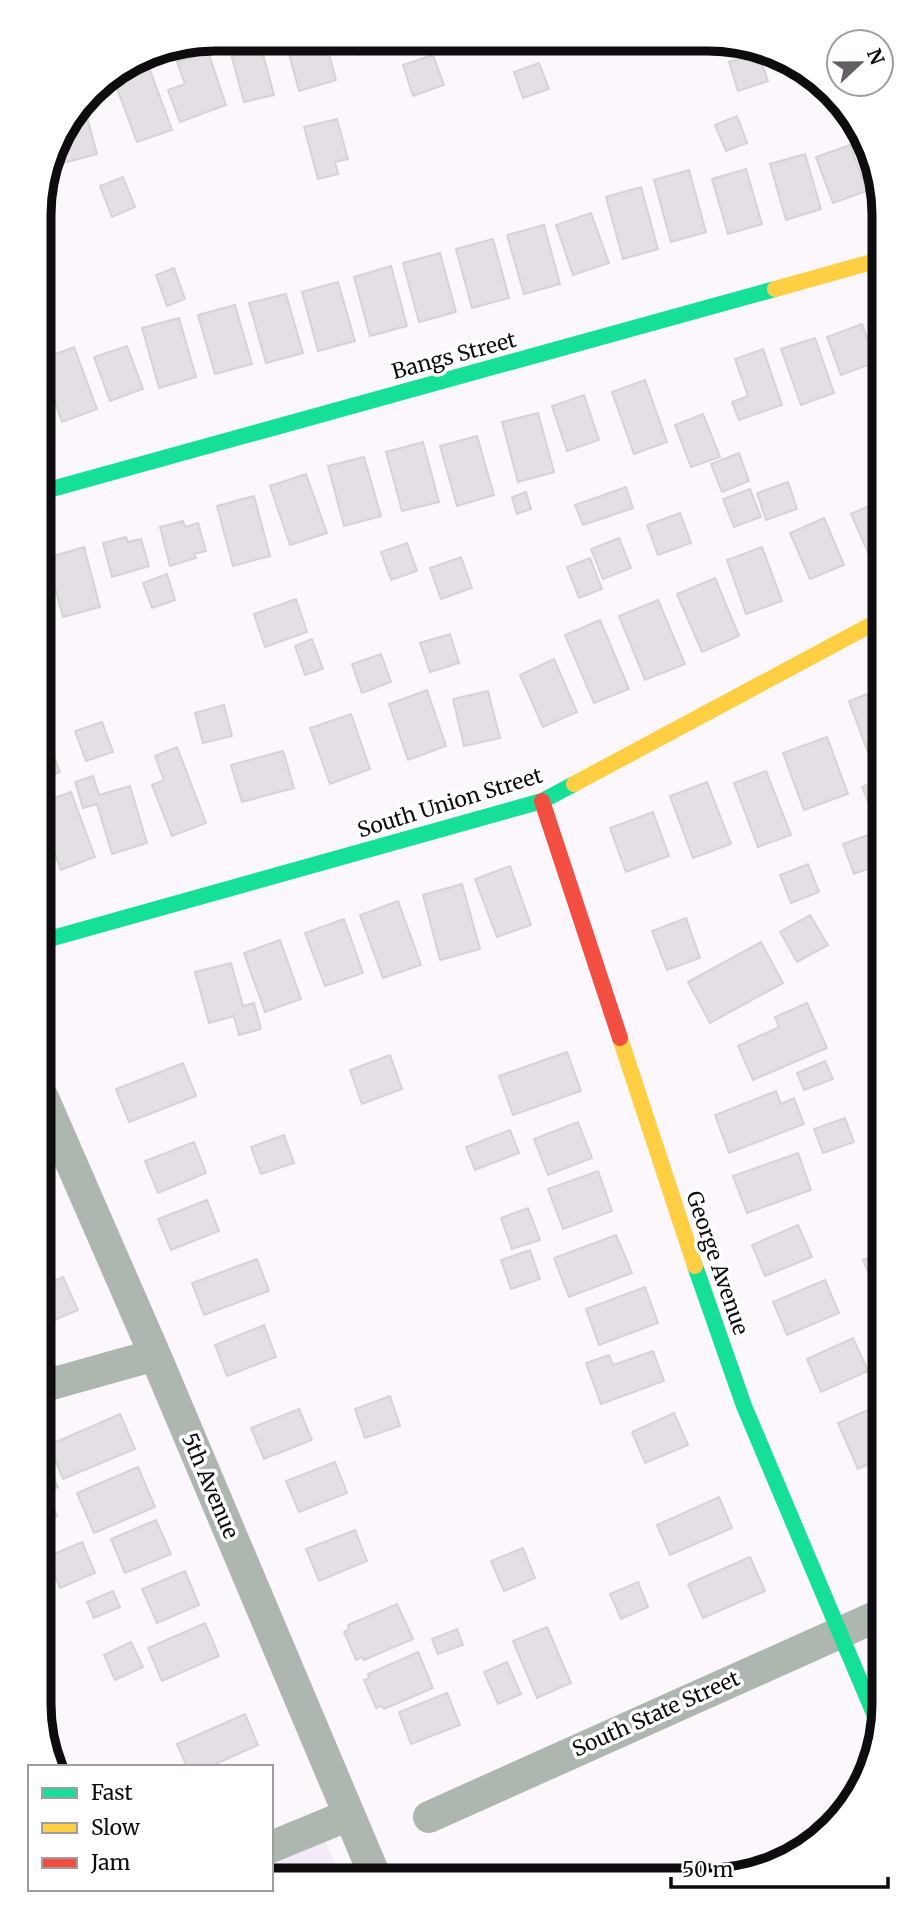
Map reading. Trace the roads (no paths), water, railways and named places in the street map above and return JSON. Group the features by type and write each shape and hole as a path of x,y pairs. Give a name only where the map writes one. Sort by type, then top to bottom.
{"street":[{"name":"Bangs Street","path":"51,489 872,262"},
{"name":"South Union Street","path":"51,938 542,801 872,624"},
{"name":"George Avenue","path":"542,801 739,1392 872,1710"},
{"name":"5th Avenue","path":"51,1116 155,1355 371,1868"},
{"path":"51,1384 155,1355"},
{"name":"South State Street","path":"429,1817 872,1618"},
{"path":"273,1846 348,1815"}]}
